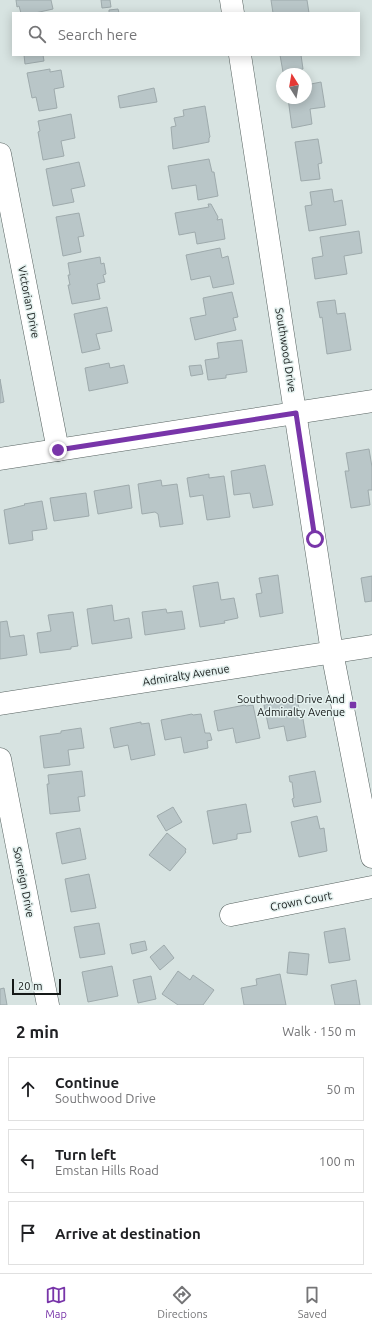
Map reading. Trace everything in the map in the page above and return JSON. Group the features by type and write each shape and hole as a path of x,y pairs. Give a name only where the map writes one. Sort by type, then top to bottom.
{"street":[{"path":"231,0 233,12"},
{"name":"Southwood Drive","path":"240,56 332,652 372,857"},
{"name":"Victorian Drive","path":"0,154 58,450"},
{"path":"0,460 372,401"},
{"name":"Admiralty Avenue","path":"0,704 372,646"},
{"name":"Sovreign Drive","path":"0,759 48,1005"},
{"name":"Crown Court","path":"231,915 372,887"}],"building":[{"path":"16,0 51,0 53,9 40,12 21,12 19,6 17,7"},
{"path":"101,0 110,0 111,7 102,8"},
{"path":"271,0 307,0 309,12 273,12"},
{"path":"118,9 119,12 109,12 109,10"},
{"path":"24,56 43,56 44,61 25,64"},
{"path":"280,56 301,56 303,68 282,68"},
{"path":"50,69 50,72 61,70 64,87 54,89 57,108 39,111 36,97 32,98 27,73"},
{"path":"321,82 325,107 310,109 312,124 292,128 289,104 312,104 312,84"},
{"path":"154,88 157,102 120,108 118,96"},
{"path":"205,106 210,137 209,142 173,149 171,127 176,126 174,118 184,116 183,110"},
{"path":"71,114 75,138 61,141 64,156 43,160 38,132 40,131 38,121"},
{"path":"318,139 322,163 318,164 320,179 301,181 295,142"},
{"path":"209,159 212,172 214,172 218,196 198,200 196,185 172,189 168,166"},
{"path":"79,162 85,186 71,189 74,202 53,206 46,169"},
{"path":"332,189 334,202 342,200 346,225 309,231 305,206 312,205 310,192"},
{"path":"208,204 211,204 218,217 217,220 222,219 225,239 197,244 195,232 179,235 175,213 209,207"},
{"path":"79,213 84,236 78,237 81,252 63,256 56,217"},
{"path":"359,231 362,253 344,256 347,274 315,279 312,258 323,256 320,237"},
{"path":"220,248 222,258 228,256 234,284 213,288 210,276 191,280 186,255"},
{"path":"100,257 101,264 104,263 106,274 103,275 105,282 97,284 100,299 72,304 68,285 70,285 68,275 70,275 68,263"},
{"path":"232,292 238,317 233,318 236,330 195,340 190,318 206,315 203,298"},
{"path":"335,300 337,314 345,313 351,350 327,354 322,317 320,318 317,302"},
{"path":"107,307 112,331 96,334 100,349 82,353 74,314"},
{"path":"242,340 247,372 226,375 226,378 208,380 205,360 219,358 217,343"},
{"path":"109,363 110,368 124,365 128,383 89,391 85,368"},
{"path":"201,365 203,374 191,376 189,366"},
{"path":"0,379 4,402 0,403"},
{"path":"369,449 372,467 372,490 368,490 370,505 351,508 345,471 349,471 346,453"},
{"path":"265,465 273,505 253,508 250,493 234,495 231,471"},
{"path":"209,474 209,478 224,476 230,517 207,520 203,495 190,497 187,478"},
{"path":"161,480 162,486 177,484 183,524 160,527 158,514 155,512 142,514 138,484"},
{"path":"129,485 132,508 98,514 94,491"},
{"path":"86,493 89,516 54,521 50,498"},
{"path":"42,501 47,529 32,531 33,540 9,544 4,510 25,505 24,504"},
{"path":"278,575 283,613 260,617 256,594 262,593 259,578"},
{"path":"372,576 372,601 365,602 361,578"},
{"path":"218,582 221,600 234,598 238,618 224,621 225,623 200,627 193,586"},
{"path":"112,605 114,621 129,618 132,638 92,644 87,609"},
{"path":"166,609 167,613 182,611 185,629 145,635 142,612"},
{"path":"73,612 78,646 71,647 71,649 40,653 37,633 51,631 48,615"},
{"path":"7,621 10,637 24,635 27,655 0,659 0,622"},
{"path":"297,698 306,737 287,741 284,726 269,729 264,705"},
{"path":"245,705 253,705 260,738 236,743 233,728 218,731 214,711"},
{"path":"192,714 201,714 205,733 210,733 212,740 207,741 208,748 184,753 181,737 165,740 161,720"},
{"path":"141,722 141,724 149,723 155,755 131,760 128,745 114,748 110,728"},
{"path":"81,728 84,748 68,750 70,765 44,768 40,736"},
{"path":"82,771 85,796 78,797 80,811 50,814 47,784 49,784 48,775"},
{"path":"315,771 321,802 294,807 292,799 294,798 292,782 290,782 289,776"},
{"path":"246,804 251,832 237,834 237,839 213,844 207,811"},
{"path":"173,807 182,822 166,831 157,816"},
{"path":"317,816 320,829 324,828 327,851 299,857 291,822"},
{"path":"80,828 86,859 62,864 56,833"},
{"path":"167,833 186,849 186,852 170,871 149,855"},
{"path":"89,874 96,908 71,912 65,879"},
{"path":"99,923 105,954 80,958 74,927"},
{"path":"345,928 350,960 329,963 324,932"},
{"path":"145,941 147,950 132,954 130,944"},
{"path":"164,945 174,958 160,970 150,957"},
{"path":"289,952 309,954 307,975 287,973"},
{"path":"112,966 118,996 88,1002 82,972"},
{"path":"178,971 190,980 193,975 214,990 203,1005 178,1005 162,994"},
{"path":"280,974 286,1005 244,1005 241,988 257,985 256,979"},
{"path":"151,976 156,999 138,1003 133,980"},
{"path":"356,980 360,1005 335,1005 331,985"},
{"path":"4,988 7,1005 0,1005 0,989"}],"place":[{"name":"Southwood Drive And Admiralty Avenue","path":"353,705"}],"route":[{"path":"58,450 296,413 315,539"}]}
